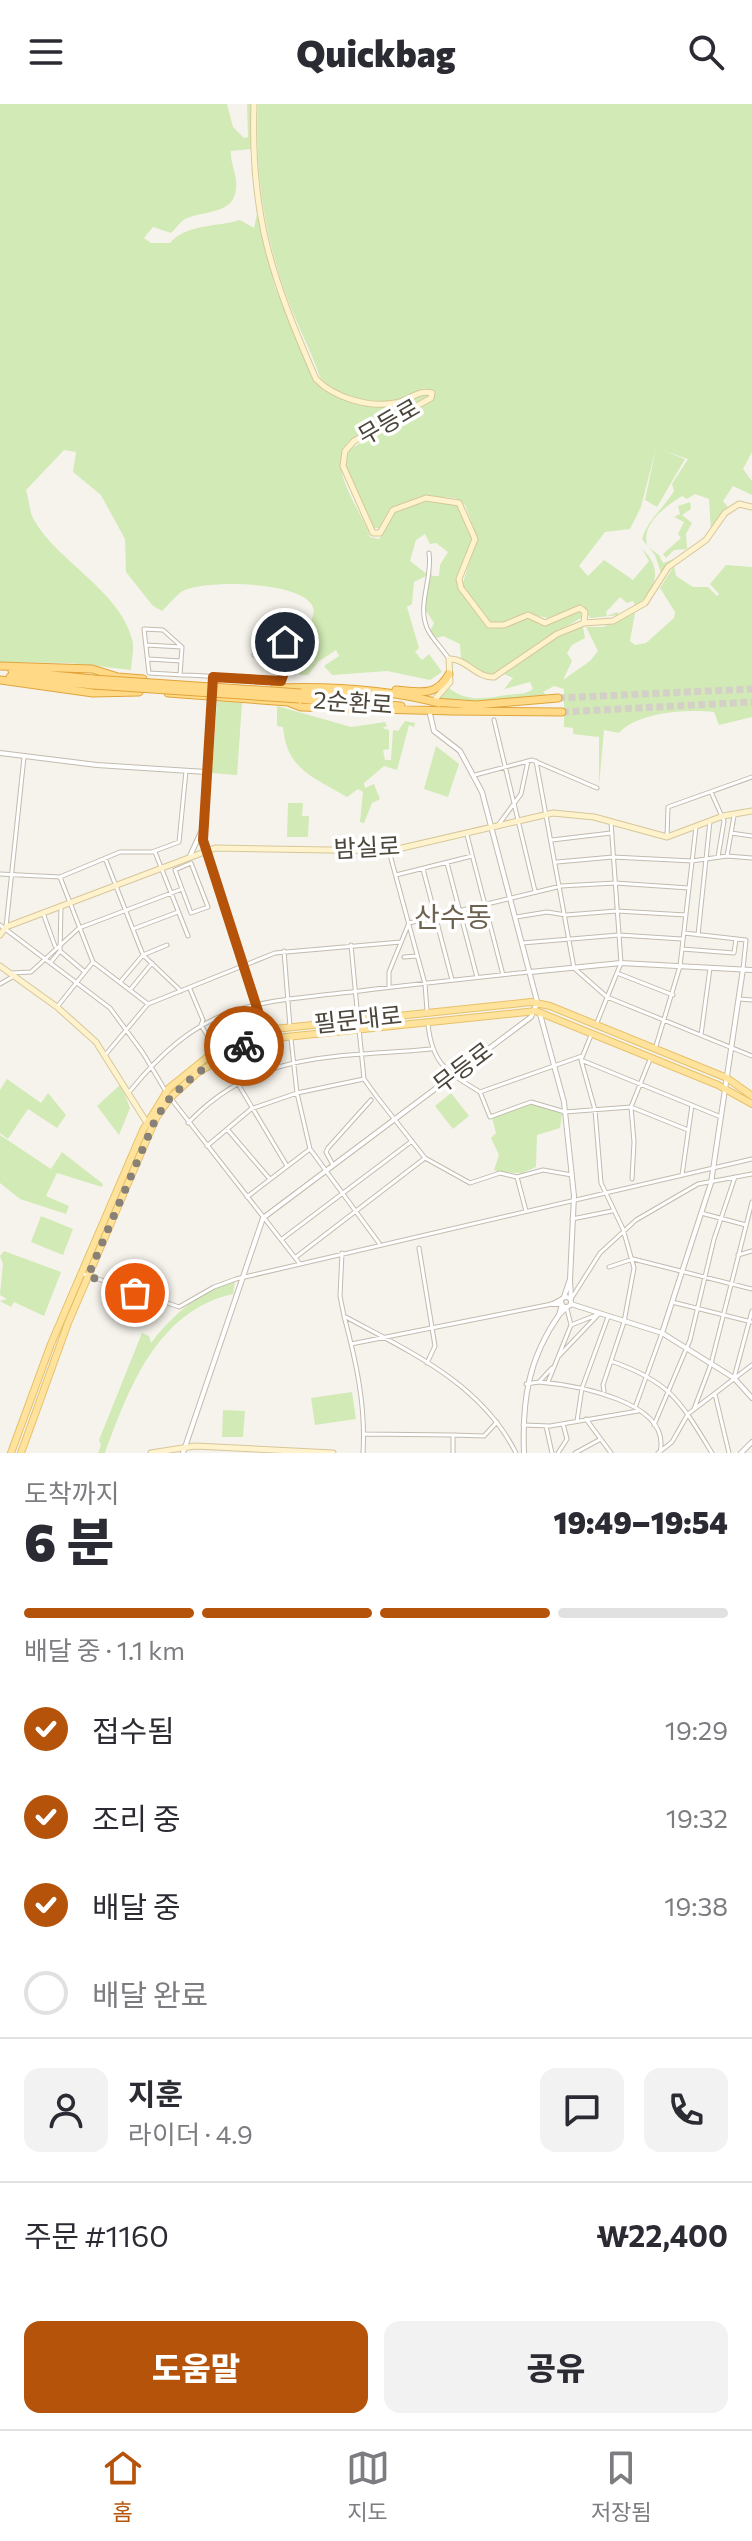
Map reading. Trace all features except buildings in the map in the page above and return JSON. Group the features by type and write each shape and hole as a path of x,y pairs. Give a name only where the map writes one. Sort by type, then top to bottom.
{"highway":[{"path":"0,668 92,669 291,703 357,710 452,708"},
{"name":"2순환로","path":"0,668 93,682"},
{"path":"109,674 114,691"},
{"path":"291,703 291,689 300,693 344,689 428,692 443,686 449,674"},
{"path":"0,678 79,692 168,693 211,689 274,692 287,687"},
{"name":"2순환로","path":"0,678 437,700 452,708 558,698"},
{"path":"114,691 138,687 287,687 300,693"},
{"path":"242,691 261,688"},
{"path":"168,693 187,689"},
{"path":"344,689 437,700"},
{"name":"2순환로","path":"300,693 510,714 562,712"}],"main road":[{"name":"무등로","path":"254,104 254,183 267,250 274,279 316,379 337,393 365,403 395,403 420,392 432,393 431,398 354,441 345,451 343,466 373,533 380,533 393,510 421,499 455,501 464,508 475,539 460,574 461,588 489,625 497,627 528,615 545,623 580,608 585,612 584,623"},
{"path":"437,700 448,684 449,659 457,659 483,676 494,677 550,638 584,623 613,621 645,603 668,567 708,538 725,513 739,504 752,507"},
{"path":"667,837 723,816 752,811"},
{"name":"밤실로","path":"3,926 161,867 191,860 215,848 389,851 547,814 579,814 667,837"},
{"path":"0,935 3,926"},
{"path":"0,966 57,1007 106,1054 149,1124"},
{"name":"필문대로","path":"11,1453 149,1124 168,1095 216,1050 277,1028 537,1003 727,1078 752,1096"},
{"name":"필문대로","path":"168,1095 222,1057 267,1039 538,1012 725,1088 752,1104"},
{"path":"248,1036 261,1019"},
{"name":"필문대로","path":"21,1453 84,1275"},
{"path":"151,1453 184,1450 333,1453"}],"street":[{"path":"429,553 431,569 422,608 428,631 449,659"},
{"path":"182,647 163,630 144,629 149,673 180,675 211,689 281,681 289,661 289,645 285,642 254,655"},
{"path":"146,645 182,647"},
{"path":"180,675 182,647"},
{"path":"147,659 181,661"},
{"path":"211,689 203,826 206,851 267,1039"},
{"path":"430,714 434,731 460,751 475,775 492,825 565,1112 573,1200 570,1279 566,1302 571,1325 553,1366 539,1382"},
{"path":"494,720 535,892"},
{"path":"0,753 206,772"},
{"path":"24,757 3,926 110,1008 188,1123 300,1264"},
{"path":"499,824 515,807 521,794 528,761"},
{"path":"475,775 536,761 597,788"},
{"path":"536,761 557,862 574,968 607,997 752,1056"},
{"path":"0,874 60,877 124,851 155,852 181,841 186,771"},
{"path":"667,837 668,807 752,777"},
{"path":"711,792 723,816 718,857"},
{"path":"727,856 734,813"},
{"path":"698,935 710,821"},
{"path":"596,1025 621,963 611,822"},
{"path":"191,860 208,907 191,913 175,870 191,860 203,826"},
{"path":"654,1049 666,1021 680,966 696,827"},
{"path":"466,832 503,975"},
{"path":"552,840 611,833"},
{"path":"731,833 752,836"},
{"path":"389,851 425,984 427,1012"},
{"path":"155,852 188,936"},
{"path":"396,875 472,856"},
{"path":"557,862 613,857 692,861 727,856 752,858"},
{"path":"105,858 143,955 181,991"},
{"path":"447,863 477,977"},
{"path":"423,869 452,980"},
{"path":"60,877 93,962 148,1004"},
{"path":"409,923 561,886 624,883 689,888"},
{"path":"0,984 13,974 31,972 55,946 79,928 182,889"},
{"path":"688,901 701,902"},
{"path":"51,962 60,951 61,906"},
{"path":"516,917 547,912 566,915 617,911 686,915"},
{"path":"133,929 179,912"},
{"path":"43,913 55,946"},
{"path":"389,987 389,972 409,923"},
{"path":"522,943 619,935 698,935 746,940 711,1183 636,1408"},
{"path":"682,949 734,953 736,939"},
{"path":"106,1054 148,1004 244,965 284,951 401,942"},
{"path":"120,982 143,955 167,945"},
{"path":"351,945 358,1019"},
{"path":"60,951 85,972"},
{"path":"284,951 290,1027"},
{"path":"404,957 417,956"},
{"path":"57,1007 93,962"},
{"path":"130,990 152,963"},
{"path":"130,1091 151,1065 201,1025 256,1003 288,997 621,963 752,970"},
{"path":"701,1035 710,968"},
{"path":"617,973 673,995"},
{"path":"190,988 203,1020 201,1025 216,1050"},
{"path":"739,999 752,1000"},
{"name":"무등로","path":"263,1218 538,1012"},
{"path":"261,1019 277,1028"},
{"path":"428,1021 431,1049 452,1076 480,1092 490,1117 531,1102 565,1112 631,1107 688,1130"},
{"path":"359,1029 364,1079 425,1158 470,1183 496,1174 517,1177 543,1170 572,1175"},
{"path":"592,1033 582,1058 595,1110 603,1194 623,1229 633,1259 633,1278 624,1322 604,1391"},
{"path":"291,1035 297,1093 310,1149 380,1244"},
{"path":"188,1123 214,1096 260,1071 294,1063 431,1049"},
{"path":"222,1057 287,1166"},
{"path":"632,1179 634,1142 631,1107 651,1057"},
{"path":"480,1092 555,1063 582,1058 721,1117"},
{"path":"207,1146 251,1109 297,1093 364,1079"},
{"path":"333,1165 326,1152 328,1147 371,1100"},
{"path":"682,1175 692,1105"},
{"path":"227,1129 270,1179"},
{"path":"282,1239 412,1141"},
{"path":"247,1197 310,1149"},
{"path":"296,1257 425,1158"},
{"path":"84,1275 180,1307 216,1286 241,1278 752,1159"},
{"path":"524,1453 522,1425 526,1384 541,1345 595,1259 623,1229 699,1183 752,1174"},
{"path":"517,1177 526,1211"},
{"path":"654,1425 686,1348 720,1218 735,1177"},
{"path":"699,1183 707,1195"},
{"path":"694,1409 711,1364 752,1202"},
{"path":"572,1219 611,1209"},
{"path":"701,1213 746,1225"},
{"path":"184,1450 263,1218"},
{"path":"419,1248 435,1347 427,1363"},
{"path":"738,1255 752,1251"},
{"path":"342,1253 340,1296 365,1434 363,1453"},
{"path":"609,1267 633,1259 752,1289"},
{"path":"351,1344 566,1302 662,1333 734,1378 752,1398"},
{"path":"672,1302 751,1322"},
{"path":"734,1378 752,1311"},
{"path":"571,1325 599,1314"},
{"path":"558,1357 599,1314"},
{"path":"344,1316 467,1388 497,1422 516,1453"},
{"path":"577,1421 582,1388 608,1317"},
{"path":"611,1361 646,1374 670,1390 712,1453"},
{"path":"659,1452 672,1442 688,1414 752,1365"},
{"path":"548,1383 553,1366"},
{"path":"526,1384 539,1382 604,1391 636,1408 654,1425 661,1437 659,1452"},
{"path":"715,1393 729,1453"},
{"path":"522,1425 546,1426 636,1408"},
{"path":"586,1419 611,1453"},
{"path":"365,1434 483,1436 497,1422"},
{"path":"558,1453 567,1439 563,1423"},
{"path":"546,1426 552,1453"},
{"path":"453,1435 453,1453"},
{"path":"575,1453 601,1439"},
{"path":"741,1453 752,1442"}],"green space":[{"path":"0,104 227,104 233,127 244,138 248,137 247,104 252,104 251,149 231,151 236,184 230,203 219,210 187,218 171,233 153,227 144,238 151,243 170,243 193,229 240,220 254,228 257,214 275,287 316,382 323,388 379,406 420,393 430,395 349,441 343,452 343,476 370,537 379,539 393,513 403,508 427,501 452,503 459,506 472,539 457,582 490,629 531,617 540,625 581,610 581,618 539,642 497,674 484,674 461,658 460,644 443,636 437,638 430,631 434,623 424,608 431,571 432,576 439,576 440,565 448,552 436,543 430,544 425,534 416,540 410,561 428,575 414,582 412,604 407,607 419,648 415,652 422,660 429,654 442,672 430,680 387,671 332,675 324,666 339,656 336,650 318,662 308,675 300,675 290,660 292,651 315,644 315,636 308,629 313,614 312,605 289,591 232,584 185,590 162,611 153,606 126,572 125,539 101,495 73,472 76,452 64,450 26,490 31,513 45,535 115,606 133,643 131,670 71,663 0,662"},
{"path":"258,104 752,104 752,452 743,469 752,481 752,495 733,486 723,501 728,507 711,531 709,499 695,494 687,499 682,496 651,524 647,531 648,546 642,539 645,532 674,491 672,484 688,459 659,449 685,459 657,507 645,500 656,448 641,507 630,529 605,532 579,566 588,576 604,560 633,580 649,561 642,549 653,563 655,579 642,600 635,606 633,601 627,603 620,597 606,612 607,616 617,612 619,615 590,618 583,605 548,618 530,614 501,624 491,623 462,586 477,537 465,505 455,498 423,496 390,508 379,528 374,528 346,466 349,450 434,397 434,392 424,388 394,401 371,402 342,393 320,377 289,303 271,245 259,176"},
{"path":"690,502 691,509 682,515 692,523 686,534 687,549 674,550 666,558 663,554 681,538 678,534 684,522 674,517 680,514 678,506"},
{"path":"649,548 659,555 663,563 674,559 661,573 655,555"},
{"path":"726,565 752,567 752,717 719,725 714,712 677,712 638,720 619,733 604,730 599,786 599,737 573,734 573,728 564,727 564,689 554,686 543,692 547,696 485,702 438,699 449,688 463,696 477,698 529,691 533,689 530,682 504,689 513,678 504,674 551,640 583,627 585,638 572,645 567,653 572,661 563,680 590,661 598,651 586,627 603,627 635,613 630,641 635,645 646,643 674,618 675,612 660,588 674,566 676,576 693,587 708,587 717,596 719,594 710,584"},
{"path":"217,701 242,703 237,775 212,773"},
{"path":"277,706 351,727 385,722 387,726 382,728 389,730 389,749 383,750 385,760 391,760 393,730 398,731 405,721 415,723 414,727 409,725 397,770 384,766 364,783 365,788 374,784 380,799 372,803 364,823 360,822 363,792 358,789 347,797 313,778 296,763 290,754 283,727 277,726"},
{"path":"436,746 459,764 448,797 424,789"},
{"path":"288,803 303,803 302,816 309,816 308,837 287,837"},
{"path":"7,1079 41,1103 48,1093 66,1115 57,1128 28,1109 8,1139 0,1133 0,1090"},
{"path":"121,1084 130,1108 119,1135 97,1106"},
{"path":"451,1093 469,1116 453,1129 435,1106"},
{"path":"538,1104 562,1114 560,1128 537,1135 536,1167 522,1173 494,1170 499,1155 491,1138 496,1133 492,1118 524,1105"},
{"path":"0,1135 51,1169 62,1152 103,1184 102,1187 57,1173 46,1196 69,1206 66,1214 20,1199 0,1183"},
{"path":"41,1216 73,1229 63,1255 31,1242"},
{"path":"4,1251 61,1272 44,1316 14,1302 11,1307 0,1301 7,1299 0,1295 3,1264 0,1256"},
{"path":"235,1280 233,1294 207,1303 184,1317 165,1335 136,1379 105,1453 98,1453 99,1440 142,1333 149,1336 151,1343 188,1305"},
{"path":"352,1392 356,1419 315,1425 311,1398"},
{"path":"223,1410 245,1411 243,1437 222,1437"}],"tunnel":[{"path":"558,698 752,689"},
{"path":"562,712 752,702"}],"way so far":[{"path":"135,1293 88,1276 152,1125 170,1098 197,1073 244,1046"}],"district":[{"name":"산수동","path":"453,917"}],"route":[{"path":"244,1046 267,1039 203,837 213,677 281,681 291,653 285,642"}]}
